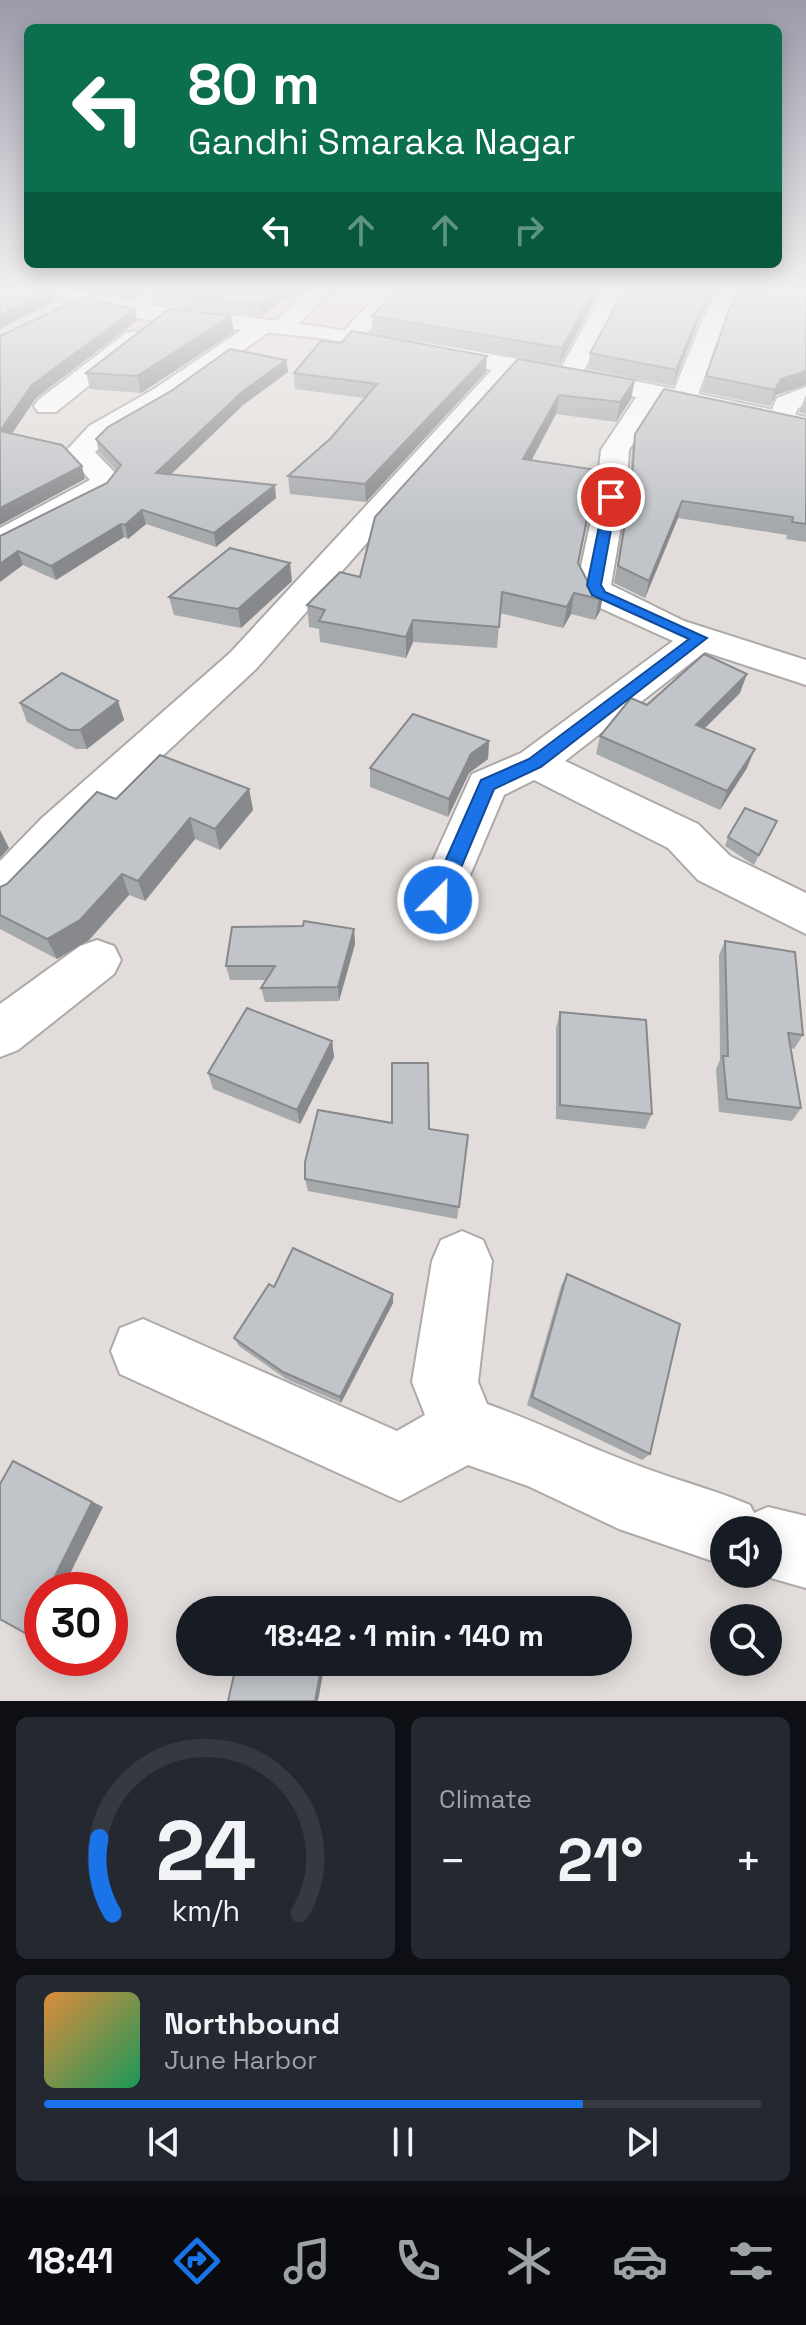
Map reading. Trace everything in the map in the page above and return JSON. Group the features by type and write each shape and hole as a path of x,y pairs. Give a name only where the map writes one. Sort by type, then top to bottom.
{"street":[{"path":"47,406 98,366"},
{"path":"0,540 98,489 106,479 79,452 99,432 209,366"},
{"path":"0,890 57,829 243,661 509,366"},
{"path":"511,366 794,422"},
{"path":"569,377 575,366"},
{"path":"684,398 696,366"},
{"path":"652,392 615,450 608,513 594,585 599,595 700,638 806,673"},
{"path":"794,422 786,404 806,395"},
{"path":"438,900 487,785 535,763 700,638"},
{"path":"535,763 683,836 714,868 806,915"},
{"path":"0,1034 97,960"},
{"path":"462,1261 445,1382 464,1430 541,1457 619,1494 710,1525"},
{"path":"143,1351 400,1467 464,1430"},
{"path":"782,1546 806,1552"}],"building":[{"path":"0,366 57,366 32,385 0,431"},
{"path":"95,366 152,366 137,376 86,373"},
{"path":"206,366 277,366 242,392 156,473 275,485 214,533 142,510 125,525 121,524 51,566 18,551 0,564 0,536 107,483 121,465 96,439 108,427 171,391"},
{"path":"300,366 477,366 365,484 288,476 331,438 377,384 294,373"},
{"path":"511,366 559,366 635,380 620,402 559,395 523,459 597,470 578,563 588,582 604,590 599,599 574,593 567,607 502,592 499,627 413,620 406,637 319,621 325,610 307,605 340,572 360,577 375,517"},
{"path":"709,366 806,366 806,371 781,379 775,390 706,376"},
{"path":"664,389 806,419 806,524 792,522 793,517 682,501 649,581 618,566 632,480 635,434"},
{"path":"0,431 62,445 82,466 0,508"},
{"path":"230,548 290,563 238,609 169,597"},
{"path":"704,654 747,674 696,725 755,749 727,791 600,736 631,698 647,705"},
{"path":"62,673 118,701 80,730 69,730 20,703"},
{"path":"413,714 489,741 471,754 449,799 370,768"},
{"path":"160,755 249,789 215,829 190,818 138,881 122,874 80,920 47,939 0,915 0,887 7,884 97,792 116,799"},
{"path":"745,808 777,821 759,855 728,837"},
{"path":"304,921 354,929 338,987 261,988 275,966 226,966 232,927 303,926"},
{"path":"725,941 795,952 803,1035 788,1033 801,1108 727,1099 723,1056 728,1056"},
{"path":"247,1008 332,1041 297,1110 208,1073"},
{"path":"560,1012 646,1020 652,1114 560,1105"},
{"path":"392,1063 428,1063 429,1129 468,1135 459,1207 305,1179 305,1162 318,1110 392,1123"},
{"path":"293,1248 393,1294 340,1397 283,1372 234,1338 269,1284 274,1287"},
{"path":"567,1274 680,1324 650,1454 532,1397"},
{"path":"13,1461 92,1502 57,1572 24,1572 24,1632 0,1619 0,1484"},
{"path":"234,1676 320,1676 315,1701 228,1701"}],"route":[{"path":"438,900 487,785 535,763 625,698 700,638 672,629 599,595 594,585 611,497"}]}
